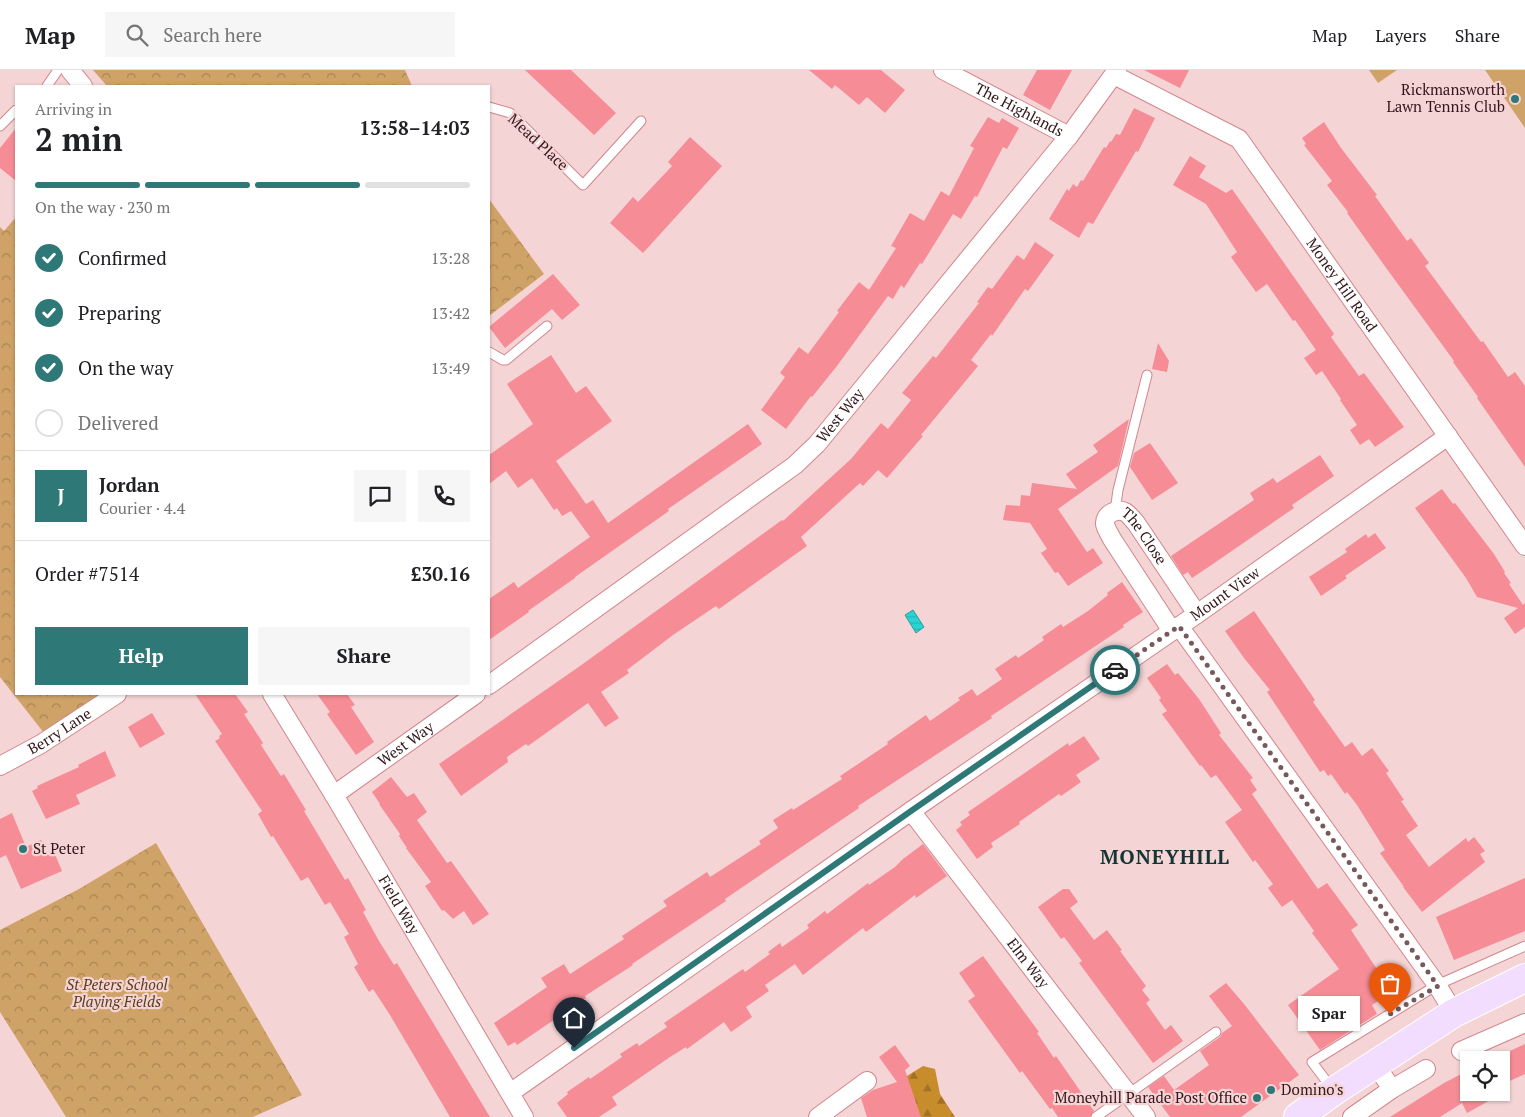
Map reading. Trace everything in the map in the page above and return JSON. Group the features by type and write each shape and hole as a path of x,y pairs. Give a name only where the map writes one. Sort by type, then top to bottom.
{"main road":[{"path":"1298,1117 1454,1013 1525,978"}],"street":[{"path":"70,70 82,85"},
{"name":"The Highlands","path":"943,70 1069,136"},
{"name":"West Way","path":"490,684 795,465 817,444 1069,136 1116,73"},
{"name":"Money Hill Road","path":"1116,73 1239,139 1525,546"},
{"name":"Mount View","path":"510,1093 911,811 1197,614 1448,436"},
{"name":"The Close","path":"1176,628 1112,539 1105,524 1108,515 1115,511 1125,512 1136,524 1197,614"},
{"path":"1176,628 1438,986 1454,1013"},
{"name":"Berry Lane","path":"0,766 41,744 115,695"},
{"name":"Field Way","path":"273,695 334,795 524,1117"},
{"name":"West Way","path":"334,795 475,695"},
{"name":"Elm Way","path":"911,811 1146,1117"},
{"path":"1461,1051 1525,1023"},
{"path":"1375,1064 1392,1089"},
{"path":"1352,1117 1392,1089 1426,1069"},
{"path":"818,1117 867,1081"}],"lane":[{"path":"48,85 58,70"},
{"name":"Mead Place","path":"490,107 510,113 583,185 640,121"},
{"path":"0,126 15,111"},
{"path":"490,353 506,360 547,326"},
{"path":"1115,511 1118,490 1147,375"},
{"path":"1327,1096 1312,1062 1438,986 1525,946"},
{"path":"1096,1117 1216,1032"}],"green space":[{"path":"93,70 405,70 412,85 106,85"},
{"name":"Rickmansworth Lawn Tennis Club","path":"1369,70 1397,70 1378,83"},
{"name":"Rickmansworth Lawn Tennis Club","path":"1485,70 1525,70 1525,128"},
{"path":"490,200 544,274 490,315"},
{"path":"15,218 15,695 100,695 44,733 0,677 0,227 4,231"},
{"name":"St Peters School Playing Fields","path":"156,843 302,1095 253,1117 66,1117 0,1012 0,930 79,889"},
{"path":"923,1066 935,1069 940,1094 955,1117 911,1117 905,1089 907,1076"}],"water":[{"path":"913,610 924,627 916,633 905,615"}],"building":[{"path":"525,70 571,70 616,113 594,135"},
{"path":"809,70 881,70 905,90 885,113 867,97 859,105 835,85 832,89"},
{"path":"1037,70 1072,70 1050,110 1023,95"},
{"path":"1144,70 1189,70 1180,88"},
{"path":"1134,108 1155,118 1138,152 1136,151 1093,224 1088,222 1079,238 1049,219 1067,189 1069,191 1073,184 1077,187 1081,180 1083,181 1104,147 1106,148 1116,134 1120,135"},
{"path":"988,117 999,123 1002,118 1019,128 1007,149 1003,147 977,197 975,196 961,219 953,214 922,264 920,263 904,288 901,285 893,299 888,296 837,366 786,429 761,410 785,377 780,373 799,347 808,354 859,282 869,290 896,248 891,246 910,213 924,221 941,191 949,196 974,148 970,146"},
{"path":"1324,122 1341,148 1377,195 1375,196 1407,241 1411,238 1429,263 1425,266 1481,342 1483,341 1508,377 1515,372 1525,386 1525,467 1454,361 1327,185 1332,181 1304,145 1306,144 1302,138"},
{"path":"15,129 15,180 0,168 0,148"},
{"path":"690,137 722,166 643,253 610,223 633,197 638,202 672,166 668,162"},
{"path":"1190,156 1206,166 1199,177 1226,193 1232,189 1334,334 1331,337 1359,376 1364,373 1404,427 1375,447 1369,439 1360,445 1350,430 1357,425 1341,399 1322,371 1316,375 1304,358 1316,350 1295,320 1293,321 1267,284 1256,292 1231,257 1237,252 1206,204 1173,185"},
{"path":"1035,242 1054,255 1028,291 1025,289 992,336 991,334 971,360 978,366 887,478 878,470 863,486 860,483 801,537 807,546 719,609 716,606 673,635 627,670 629,673 601,692 619,718 605,727 588,703 528,746 526,744 507,757 508,762 461,796 439,764 783,521 851,459 881,423 888,429 911,400 902,393 933,356 936,358 979,303 977,302 988,287 992,289 1017,255 1024,260"},
{"path":"553,274 580,305 562,320 552,309 505,348 490,326"},
{"path":"1158,343 1169,361 1167,372 1152,369"},
{"path":"551,355 576,393 586,386 612,421 556,461 586,504 593,500 608,523 748,424 762,444 668,509 669,511 490,639 490,598 514,582 518,588 590,537 571,511 562,516 557,508 554,510 532,478 518,488 506,471 490,483 490,454 533,424 507,384"},
{"path":"1129,419 1118,466 1058,509 1087,552 1093,548 1103,563 1068,586 1058,572 1055,573 1041,553 1047,549 1030,523 1003,520 1006,505 1020,506 1021,495 1030,496 1032,483 1077,489 1066,474 1098,452 1093,445"},
{"path":"1150,443 1178,483 1152,500 1130,467 1134,453"},
{"path":"1320,455 1334,476 1292,505 1294,508 1192,578 1188,572 1183,575 1171,556 1254,500 1250,493 1273,478 1277,483"},
{"path":"1442,489 1494,554 1511,583 1509,584 1523,605 1525,603 1525,627 1515,634 1504,618 1518,608 1477,597 1466,578 1415,508"},
{"path":"1375,533 1386,548 1345,576 1347,578 1321,596 1309,577 1347,552 1345,549 1366,534 1368,538"},
{"path":"1122,582 1143,612 1123,625 1124,627 991,716 992,718 858,806 859,808 725,899 726,901 633,965 585,996 586,998 517,1045 515,1042 508,1046 494,1023 547,987 541,978 564,964 570,974 624,939 622,936 667,906 663,901 707,872 710,877 761,844 759,841 778,828 773,820 792,808 793,810 842,779 840,776 888,744 887,742 926,715 930,721 972,689 977,696 1002,679 995,669 1016,655 1018,658 1044,640 1042,637 1061,624 1063,627 1088,611"},
{"path":"1254,611 1315,700 1313,702 1345,747 1352,742 1362,756 1372,748 1389,771 1386,773 1404,800 1401,801 1418,826 1406,835 1429,867 1466,838 1468,842 1474,837 1485,851 1480,854 1485,862 1422,912 1380,853 1385,850 1357,805 1347,792 1345,794 1331,774 1328,776 1324,770 1320,772 1267,692 1270,690 1225,631"},
{"path":"1167,664 1175,675 1178,673 1199,699 1221,733 1219,735 1253,778 1250,780 1257,790 1252,794 1318,889 1327,883 1358,925 1351,930 1392,992 1372,1005 1377,1014 1320,1050 1288,1005 1339,969 1312,933 1314,931 1292,900 1282,907 1268,888 1273,884 1255,860 1253,862 1225,822 1242,810 1216,775 1211,778 1200,766 1162,714 1167,711 1159,700 1161,698 1147,678"},
{"path":"196,695 236,695 248,712 244,714 263,743 261,745 281,776 284,774 345,880 348,878 366,910 363,912 379,941 394,965 397,963 490,1117 450,1117 390,1015 373,989 369,992 354,967 358,964 344,937 349,934 330,902 325,905 308,877 301,881 273,836 271,837 258,814 262,811 215,741 222,734"},
{"path":"318,695 348,695 355,705 351,707 374,742 356,755 327,714 330,712"},
{"path":"152,713 165,734 140,748 128,727"},
{"path":"1084,736 1100,759 1076,775 1081,782 1061,796 1059,794 1019,822 1020,824 991,843 993,847 977,859 956,830 962,825 960,822 970,815 968,812 1068,743 1069,746"},
{"path":"105,751 116,776 76,795 80,804 46,819 32,791 38,788 37,786 79,767 78,765"},
{"path":"391,777 407,797 414,793 427,812 417,820 447,863 451,861 489,914 473,925 464,911 453,919 444,910 442,911 425,886 431,882 406,848 399,836 400,834 372,792"},
{"name":"St Peter","path":"12,813 26,847 41,840 48,855 54,852 62,871 21,889 6,855 0,858 0,819"},
{"path":"923,844 947,876 916,898 915,895 866,932 863,928 803,975 795,964 765,985 769,991 746,1007 752,1017 731,1032 724,1022 687,1049 686,1047 670,1057 612,1097 617,1105 599,1117 567,1117 557,1103 568,1094 567,1092 622,1057 620,1054 637,1043 639,1046 667,1027 664,1023 743,969 745,972 770,954 768,952 780,943 782,947 809,928 807,925 825,911 827,914 868,883 869,885 895,867"},
{"path":"1525,878 1525,931 1454,960 1436,917"},
{"path":"1063,889 1069,889 1078,902 1070,908 1094,940 1107,930 1146,986 1142,990 1150,1000 1146,1003 1165,1030 1171,1025 1183,1041 1153,1063 1079,963 1082,961 1064,937 1061,939 1038,907"},
{"path":"983,956 1039,1032 1037,1033 1054,1058 1056,1056 1094,1111 1090,1117 1058,1117 1022,1071 1020,1073 968,1001 975,996 959,973"},
{"path":"1226,983 1299,1075 1241,1117 1170,1117 1148,1087 1164,1076 1174,1090 1209,1065 1200,1051 1232,1026 1209,996"},
{"path":"1525,1044 1525,1074 1510,1081 1510,1051"},
{"path":"895,1045 910,1066 905,1070 921,1117 867,1117 861,1098 873,1090 897,1082 879,1057"},
{"path":"1460,1075 1460,1101 1489,1101 1467,1113 1462,1103 1440,1117 1390,1117"}],"way so far":[{"path":"1115,670 1179,626 1438,986 1390,1014"}],"place":[{"name":"Rickmansworth Lawn Tennis Club","path":"1515,99"},
{"name":"St Peter","path":"23,849"},
{"name":"Spar","path":"1390,1014"},
{"name":"Domino's","path":"1271,1090"},
{"name":"Moneyhill Parade Post Office","path":"1257,1098"}],"district":[{"name":"MONEYHILL","path":"1165,857"}],"route":[{"path":"574,1048 1115,670"}]}
